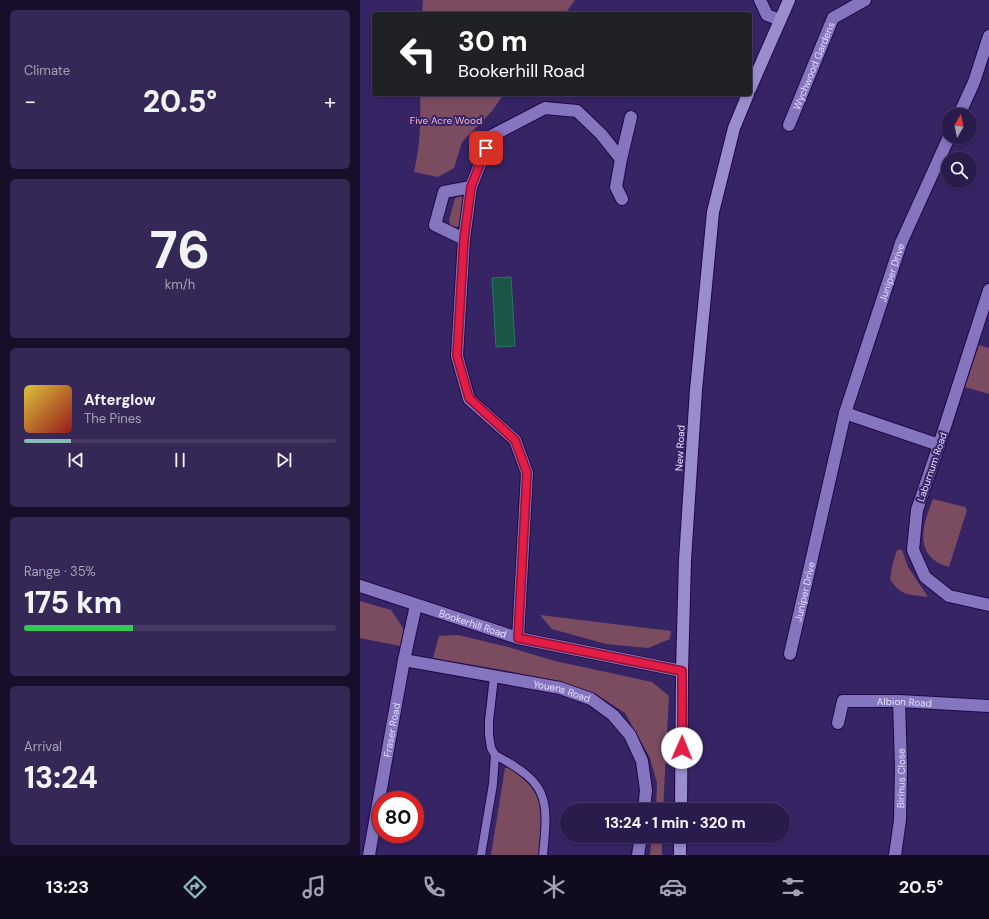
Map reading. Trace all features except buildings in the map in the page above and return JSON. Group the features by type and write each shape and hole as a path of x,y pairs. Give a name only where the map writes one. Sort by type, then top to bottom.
{"highway":[{"path":"752,84 789,0"},
{"name":"New Road","path":"681,803 682,671 686,560 696,390 713,212 734,128 747,96"},
{"path":"680,843 680,855"}],"street":[{"path":"760,0 767,15 780,20"},
{"name":"Wychwood Gardens","path":"789,125 833,18 865,0"},
{"path":"962,108 974,82 989,36"},
{"path":"518,638 527,473 515,440 469,398 457,356 464,239 471,187 491,136 545,108 577,111 601,134 621,159"},
{"path":"622,198 616,187 631,117"},
{"name":"Juniper Drive","path":"790,654 845,413 901,243 946,144"},
{"path":"464,239 435,225 444,192 471,187"},
{"name":"Laburnum Road","path":"989,290 940,445 917,510 913,550 925,577 949,596 989,605"},
{"path":"845,413 940,445"},
{"name":"Bookerhill Road","path":"360,586 518,638 682,671"},
{"name":"Fraser Road","path":"369,855 404,660 416,605"},
{"name":"Youens Road","path":"404,660 560,688 591,699 613,715 630,735 642,761 646,790 645,803"},
{"name":"Albion Road","path":"838,723 843,701 899,701 989,706"},
{"name":"Birinus Close","path":"894,855 900,820 901,766 899,701"},
{"path":"638,855 640,843"}],"lane":[{"path":"494,677 489,721 491,748 495,755 518,768 539,788 545,802 546,818 543,855"},
{"path":"481,855 493,784 495,755"}],"green space":[{"path":"423,0 575,0 566,12 422,12"},
{"name":"Five Acre Wood","path":"420,96 503,96 492,111 462,142 454,168 438,177 414,172 418,153"},
{"path":"460,196 465,198 461,227 450,226 449,220 455,198"},
{"path":"979,345 989,348 989,394 965,387"},
{"path":"933,499 965,507 967,510 949,567 930,556 925,548 923,539 924,530"},
{"path":"897,550 902,550 908,567 928,597 906,594 898,589 890,579"},
{"path":"360,601 391,610 405,631 400,646 360,638"},
{"path":"540,615 671,631 670,639 648,648 606,644 552,629"},
{"path":"458,635 508,647 555,661 652,682 669,696 663,803 656,803 657,783 650,758 625,713 602,698 576,687 508,671 433,658 439,636"},
{"path":"514,767 546,801 550,828 546,855 491,855 505,768"},
{"path":"651,843 662,843 662,855 650,855"}],"route":[{"path":"486,148 471,187 464,239 457,356 469,398 515,440 527,473 518,638 682,671 682,748"}]}
